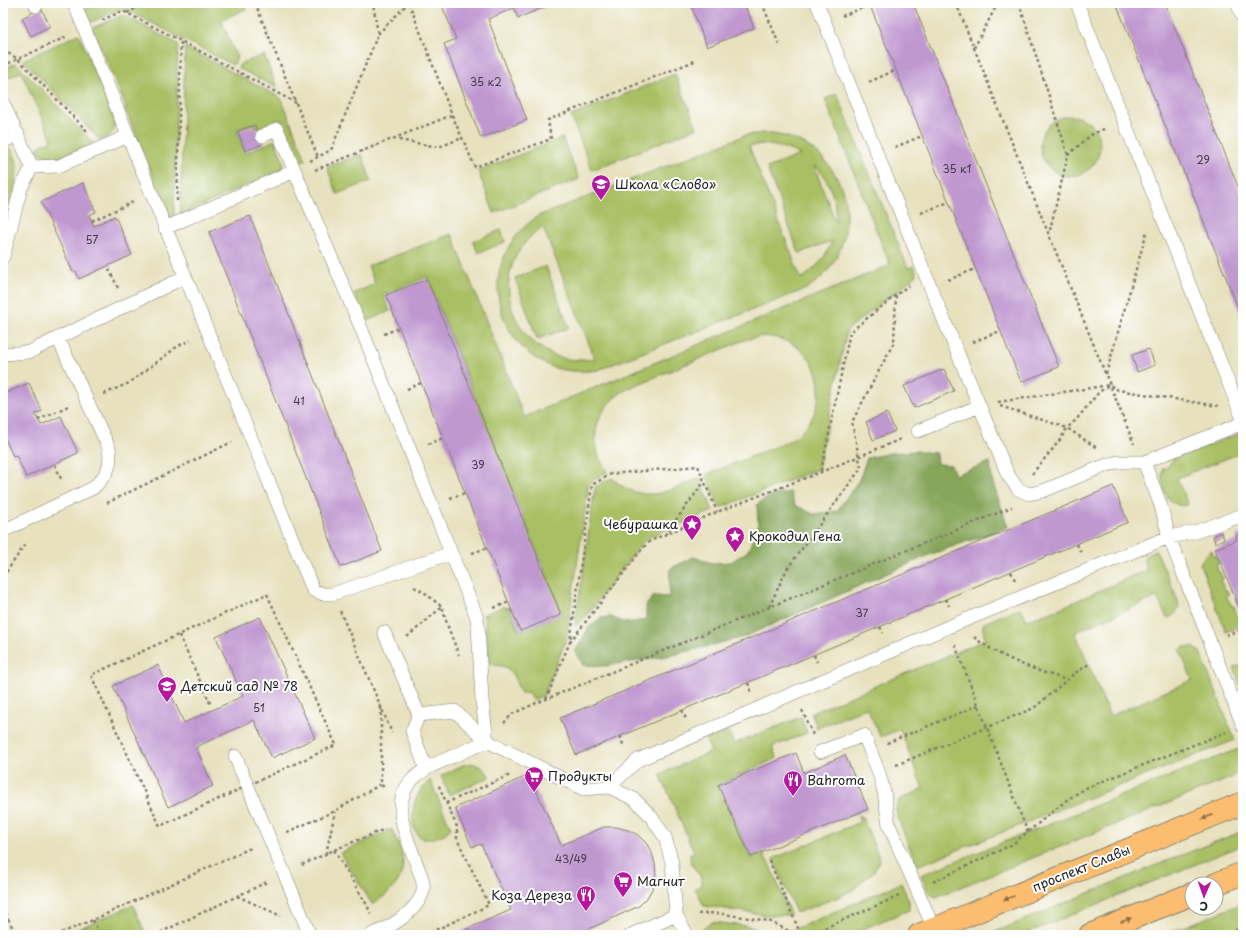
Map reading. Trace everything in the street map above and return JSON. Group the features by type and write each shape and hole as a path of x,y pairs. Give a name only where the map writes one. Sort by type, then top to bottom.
{"main road":[{"name":"проспект Славы","path":"927,932 1243,803"},
{"path":"1224,881 1243,873"},
{"path":"1090,935 1184,897"}],"lane":[{"path":"817,3 956,349 986,405 1008,475 1018,489 1029,494 1044,491 1104,466 1118,462 1144,462 1243,423"},
{"path":"1077,3 1243,419"},
{"path":"1237,3 1243,18"},
{"path":"78,4 128,136 313,590 323,594 333,594 451,553"},
{"path":"3,103 32,167"},
{"path":"262,136 277,130 299,168 359,323 476,615 478,625 482,700 487,741"},
{"path":"3,142 18,134"},
{"path":"32,167 59,166 128,136"},
{"path":"3,257 21,188 32,167"},
{"path":"165,228 299,168"},
{"path":"3,354 29,352 186,277"},
{"path":"3,531 93,488 104,478 108,470 110,460 109,448 58,338"},
{"path":"918,431 986,405"},
{"path":"1144,462 1161,506 1169,537 1243,725"},
{"path":"609,787 638,760 948,627 1169,537 1195,532 1243,514"},
{"path":"384,632 418,714 412,731 428,768"},
{"path":"418,714 455,711 487,741 583,789 609,787 634,799 650,815 665,837 672,863 676,915 687,935"},
{"path":"820,752 864,735 879,773 884,792 889,825 916,889 927,932"},
{"path":"377,934 417,905 423,893 423,881 402,822 401,802 404,792 412,780 428,768 487,741"},
{"path":"235,756 308,931"},
{"path":"631,935 676,915"}],"path":[{"path":"127,14 146,3"},
{"path":"255,3 318,157"},
{"path":"373,3 378,34"},
{"path":"299,168 331,150 378,34 409,3 452,115 475,167 551,139 548,120 697,60"},
{"path":"762,3 780,46"},
{"path":"956,3 1048,235 1137,451 1144,462"},
{"path":"974,48 998,3"},
{"path":"1019,3 1068,155 1048,235"},
{"path":"825,23 870,5"},
{"path":"95,23 123,11 182,41 296,103"},
{"path":"3,66 73,33"},
{"path":"177,209 182,41"},
{"path":"3,50 18,59 94,138"},
{"path":"851,89 896,70"},
{"path":"299,168 313,171 452,115"},
{"path":"1068,155 1091,135 1103,130"},
{"path":"878,154 922,136"},
{"path":"393,139 438,147 462,138"},
{"path":"92,221 151,193"},
{"path":"904,220 949,202"},
{"path":"1106,375 1148,229"},
{"path":"931,286 976,269"},
{"path":"821,472 850,332 925,272"},
{"path":"769,607 787,569 861,468 852,422 894,342 896,295"},
{"path":"956,349 1000,331"},
{"path":"104,394 129,383 178,346 197,338"},
{"path":"1028,479 1060,440 1067,428 1076,420 1099,392 1110,385"},
{"path":"986,405 1110,385 1118,390 1209,406 1224,406"},
{"path":"999,406 1067,428 1099,449"},
{"path":"38,420 56,411"},
{"path":"570,642 642,549 650,541 717,512 821,472 918,431"},
{"path":"102,505 249,434"},
{"path":"546,699 570,642 592,486 611,474 698,466 717,512"},
{"path":"665,535 704,482"},
{"path":"487,741 512,714 1009,508 1029,494"},
{"path":"3,577 26,543 33,539"},
{"path":"413,586 425,593 442,608 460,655"},
{"path":"3,588 5,596 3,598"},
{"path":"267,594 336,745 160,826 91,675 179,634 267,594"},
{"path":"333,594 393,736"},
{"path":"406,637 442,608"},
{"path":"1226,635 1243,629"},
{"path":"179,634 211,705"},
{"path":"985,647 1042,672 1067,680"},
{"path":"960,655 1028,833"},
{"path":"879,773 1034,708 1067,680 1089,664"},
{"path":"795,693 820,752"},
{"path":"870,750 979,705"},
{"path":"381,708 382,784 402,822"},
{"path":"808,935 916,889 1012,844 1028,833 1068,799 1086,788 1243,725"},
{"path":"446,803 533,764"},
{"path":"425,935 489,905 458,839 457,827 428,768"},
{"path":"285,833 335,811 382,784"},
{"path":"326,854 335,811"},
{"path":"56,935 93,920 255,846"},
{"path":"334,850 367,905 377,934"},
{"path":"769,860 801,935"},
{"path":"237,896 308,931"},
{"path":"3,908 16,935"},
{"path":"695,914 716,913 769,921 797,935"},
{"path":"93,920 100,935"},
{"path":"1224,935 1243,927"}],"green space":[{"path":"99,3 243,3 246,9 221,20 237,58 233,65 123,8 91,22 84,10"},
{"path":"123,15 178,44 174,217 170,218 125,108 126,106 92,28"},
{"path":"79,34 114,119 112,133 100,140 23,60"},
{"path":"185,47 281,98 306,160 299,162 281,119 258,129 255,123 237,130 245,153 275,140 283,161 283,165 279,171 180,215"},
{"path":"264,55 277,88 238,68 240,64"},
{"path":"16,63 93,143 56,159 39,152 38,147 52,140 21,72 7,78 3,77 3,69"},
{"path":"675,74 697,128 592,170 571,116"},
{"path":"837,94 908,268 914,266 917,275 847,330 818,469 720,508 706,475 789,441 804,429 813,415 818,399 818,382 814,367 804,353 790,343 772,337 768,336 753,338 742,341 629,388 618,395 609,404 597,424 596,436 600,460 607,472 589,483 566,640 544,695 532,700 529,692 521,693 513,675 508,669 503,666 489,663 485,620 483,615 504,606 505,608 509,607 519,631 562,614 427,277 383,295 390,311 365,322 354,293 375,284 368,266 452,234 524,417 890,265 825,99"},
{"path":"1070,116 1086,121 1091,125 1095,130 1100,146 1095,162 1091,167 1086,171 1070,176 1054,171 1049,167 1045,162 1040,146 1045,130 1049,125 1054,121"},
{"path":"763,133 793,139 811,148 825,161 836,176 843,193 846,211 845,230 840,248 829,270 823,276 806,289 598,370 576,371 555,368 538,360 523,348 511,333 503,317 499,299 498,281 502,263 510,245 522,229 538,216 746,135","holes":["763,144 786,149 800,155 767,168 799,253 832,241 820,262 801,279 749,146","814,166 820,171 828,184 834,200 836,223","543,227 595,359 568,359 545,351 523,330 515,317 510,303 510,273 515,258 527,240"]},
{"path":"562,138 579,179 494,213 478,171"},
{"path":"11,148 16,161 17,173 3,229 3,152"},
{"path":"362,154 371,181 337,194 327,167"},
{"path":"501,230 505,242 478,253 473,241"},
{"path":"546,266 569,328 537,339 515,278"},
{"path":"1243,432 1243,452 1177,478 1188,505 1181,506 1170,500 1166,494 1162,481 1163,468 1166,469 1173,459"},
{"path":"916,451 936,453 937,464 951,465 955,475 990,462 992,480 1008,527 929,555 744,637 673,655 605,666 583,665 575,652 589,627 601,618 611,617 626,623 646,620 646,605 654,596 669,597 670,569 693,557 712,563 731,562 748,551 758,525 757,504 773,495 790,492 795,505 813,514 837,511 859,480 867,458 890,453"},
{"path":"612,478 623,487 634,492 655,494 666,492 700,478 713,511 651,536 642,543 586,616 575,626 595,487"},
{"path":"1212,550 1214,556 1216,555 1219,564 1216,565 1223,579 1220,580 1229,595 1226,596 1232,606 1234,606 1239,621 1236,622 1238,627 1226,632 1200,564 1205,556"},
{"path":"1154,551 1157,552 1178,601 1179,607 1177,611 1171,617 1167,618 1157,597 1075,632 1110,716 1192,680 1180,650 1184,647 1194,647 1200,652 1235,740 917,866 897,816 896,809 899,800 923,789 900,729 880,736 867,708 817,728 811,713 985,640 983,630 984,623 1019,608 1022,610 1027,620 1049,613 1146,570 1144,560 1145,556"},
{"path":"1243,664 1243,692 1234,668"},
{"path":"801,717 807,733 772,747 777,758 718,785 751,858 763,853 766,861 768,861 791,915 767,915 704,906 695,888 702,885 702,881 690,859 690,854 694,852 660,774 711,752 706,740 728,731 734,744"},
{"path":"1238,749 1242,764 1233,777 936,897 929,894 921,875"},
{"path":"472,763 482,768 490,777 449,795 441,776 463,765"},
{"path":"430,780 451,828 438,837 422,839 416,833 412,818 414,804 417,797"},
{"path":"858,815 863,818 880,860 875,870 854,889 836,898 796,913 773,859 860,822"},
{"path":"392,829 401,852 403,864 402,871 396,885 385,896 372,904 340,853"},
{"path":"1243,831 1243,845 1022,935 988,935 1149,868"},
{"path":"901,883 909,901 909,910 848,935 781,935"},
{"path":"1243,903 1243,935 1164,935 1211,916 1224,916 1224,911"},
{"path":"133,905 146,935 64,935"},
{"path":"712,922 755,927 755,930 744,935 706,935 703,929"}],"building":[{"path":"441,3 555,3 518,18 514,8 488,19 527,120 481,138 444,44 456,39"},
{"path":"690,3 744,3 754,28 707,47"},
{"path":"869,3 913,3 1059,367 1021,382"},
{"path":"1116,3 1165,3 1243,199 1243,320"},
{"path":"41,8 50,26 31,36 22,18"},
{"path":"255,125 263,144 245,151 238,131"},
{"path":"83,183 96,212 89,215 94,226 115,216 132,255 79,279 76,271 73,272 41,202"},
{"path":"250,216 382,551 341,567 209,232"},
{"path":"427,279 561,615 520,631 386,295"},
{"path":"1149,349 1155,365 1137,372 1132,355"},
{"path":"944,369 954,391 914,408 904,386"},
{"path":"29,383 42,411 35,414 41,425 61,416 78,453 26,477 16,455 13,456 3,434 3,394"},
{"path":"887,413 895,431 873,440 866,422"},
{"path":"1113,486 1128,522 576,755 560,718"},
{"path":"1221,532 1224,539 1215,543 1213,536"},
{"path":"1243,533 1243,617 1215,549 1237,540 1236,536"},
{"path":"260,617 315,738 272,758 254,720 196,747 213,786 168,807 113,686 158,665 184,723 243,696 216,637"},
{"name":"Bahroma","path":"796,753 804,773 845,755 868,809 751,857 718,785"},
{"path":"529,775 561,845 604,827 616,827 628,830 638,835 646,843 652,853 656,876 653,887 647,898 639,906 576,935 453,935 511,910 481,844 472,847 455,808"}],"place":[{"name":"Школа «Слово»","path":"601,201"},
{"name":"Чебурашка","path":"692,541"},
{"name":"Крокодил Гена","path":"735,553"},
{"name":"Детский сад № 78","path":"167,703"},
{"name":"Продукты","path":"534,793"},
{"name":"Bahroma","path":"793,797"},
{"name":"Магнит","path":"623,898"},
{"name":"Коза Дереза","path":"586,912"}]}
